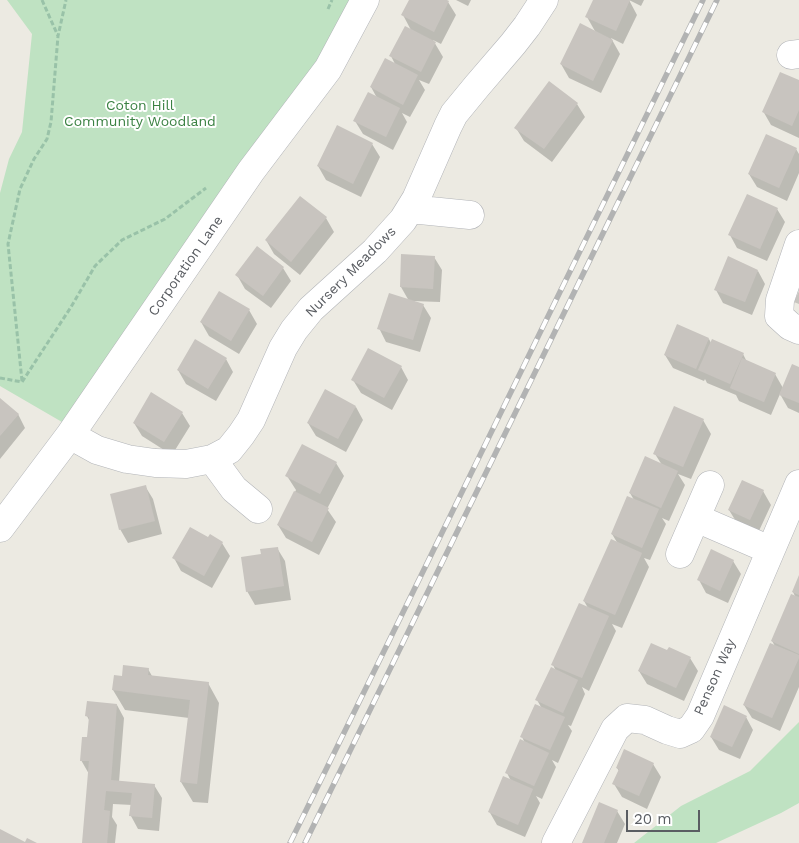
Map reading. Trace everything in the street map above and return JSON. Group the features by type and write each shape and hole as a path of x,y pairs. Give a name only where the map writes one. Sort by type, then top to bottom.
{"street":[{"name":"Corporation Lane","path":"0,528 70,435 251,172 328,69 365,0"},
{"name":"Nursery Meadows","path":"70,435 97,450 127,459 155,463 186,464 212,459 229,450 255,412 283,348 294,330 311,309 375,251 403,220 416,199 454,114 513,44 544,0"},
{"path":"410,209 470,215"},
{"path":"799,244 780,300 780,316 790,326 799,330"},
{"path":"212,459 234,489 258,509"},
{"name":"Penson Way","path":"556,843 615,729 627,718 645,720 680,734 691,729 700,716 799,484"},
{"path":"680,554 710,485"},
{"path":"696,518 770,550"}],"path":[{"path":"42,0 58,36"},
{"path":"22,382 8,244 20,189 34,159 47,139 51,122 58,36 66,0"},
{"path":"325,17 332,0"},
{"path":"22,382 71,307 95,266 122,240 165,220 212,183"},
{"path":"0,378 22,382"}],"green space":[{"name":"Coton Hill Community Woodland","path":"7,0 354,0 322,58 62,422 0,386 0,193 9,159 22,132 32,34"},
{"path":"799,722 799,803 716,843 634,843 681,806 750,771"}],"building":[{"path":"409,0 449,1 434,32 401,15"},
{"path":"593,0 630,0 616,31 585,17"},
{"path":"580,23 613,40 593,81 560,64"},
{"path":"405,26 436,42 421,72 389,56"},
{"path":"385,58 418,75 403,105 370,87"},
{"path":"780,72 799,80 799,110 792,126 762,112"},
{"path":"549,81 578,103 544,149 514,128"},
{"path":"368,92 400,108 386,137 353,121"},
{"path":"337,125 373,143 353,184 317,166"},
{"path":"766,134 797,148 779,188 748,174"},
{"path":"747,194 778,208 760,249 728,235"},
{"path":"300,196 327,217 291,262 265,240"},
{"path":"257,246 284,267 263,296 235,275"},
{"path":"401,254 435,256 433,289 400,287"},
{"path":"728,256 758,270 745,302 714,290"},
{"path":"219,291 250,309 231,341 200,322"},
{"path":"799,291 799,304 794,302"},
{"path":"389,293 424,304 413,340 377,329"},
{"path":"677,324 709,338 696,369 664,355"},
{"path":"195,339 227,358 208,389 177,370"},
{"path":"712,339 744,353 730,384 698,370"},
{"path":"368,348 402,366 384,398 351,380"},
{"path":"742,358 776,373 764,402 730,388"},
{"path":"792,364 799,367 799,403 779,395"},
{"path":"325,389 356,406 338,439 307,423"},
{"path":"151,392 183,412 164,442 133,423"},
{"path":"0,398 19,414 0,436"},
{"path":"674,406 704,419 683,467 653,454"},
{"path":"302,444 337,462 320,494 285,476"},
{"path":"645,456 678,471 661,508 629,493"},
{"path":"742,480 764,490 750,520 728,510"},
{"path":"146,485 155,521 119,530 110,494"},
{"path":"294,491 329,508 312,542 277,525"},
{"path":"627,496 659,509 642,548 611,534"},
{"path":"190,527 208,537 210,534 223,542 204,576 172,558"},
{"path":"611,539 642,553 615,615 583,601"},
{"path":"278,547 284,586 246,592 241,557 261,554 260,549"},
{"path":"711,549 734,560 720,591 697,580"},
{"path":"799,575 799,595 792,592"},
{"path":"791,594 799,597 799,654 771,641"},
{"path":"579,603 609,616 582,678 551,665"},
{"path":"651,643 667,650 669,647 691,657 676,688 638,671"},
{"path":"770,643 799,655 772,718 743,705"},
{"path":"123,665 149,668 148,675 209,682 197,784 180,782 190,700 112,690 114,675 122,676"},
{"path":"551,667 578,680 563,713 535,700"},
{"path":"87,701 117,704 111,780 155,784 152,818 129,816 132,793 106,791 104,810 110,811 107,843 82,843 89,761 80,761 82,737 87,737 89,717 85,716"},
{"path":"535,704 565,717 550,750 520,737"},
{"path":"724,705 747,716 732,747 710,737"},
{"path":"520,739 549,753 534,786 505,773"},
{"path":"624,749 654,763 639,796 612,784 619,769 616,768"},
{"path":"503,776 533,789 518,825 488,812"},
{"path":"599,802 618,810 604,843 582,843"},
{"path":"0,829 25,842 27,838 37,843 0,843"}],"railway":[{"path":"290,843 703,0"},
{"path":"305,843 717,0"}]}
